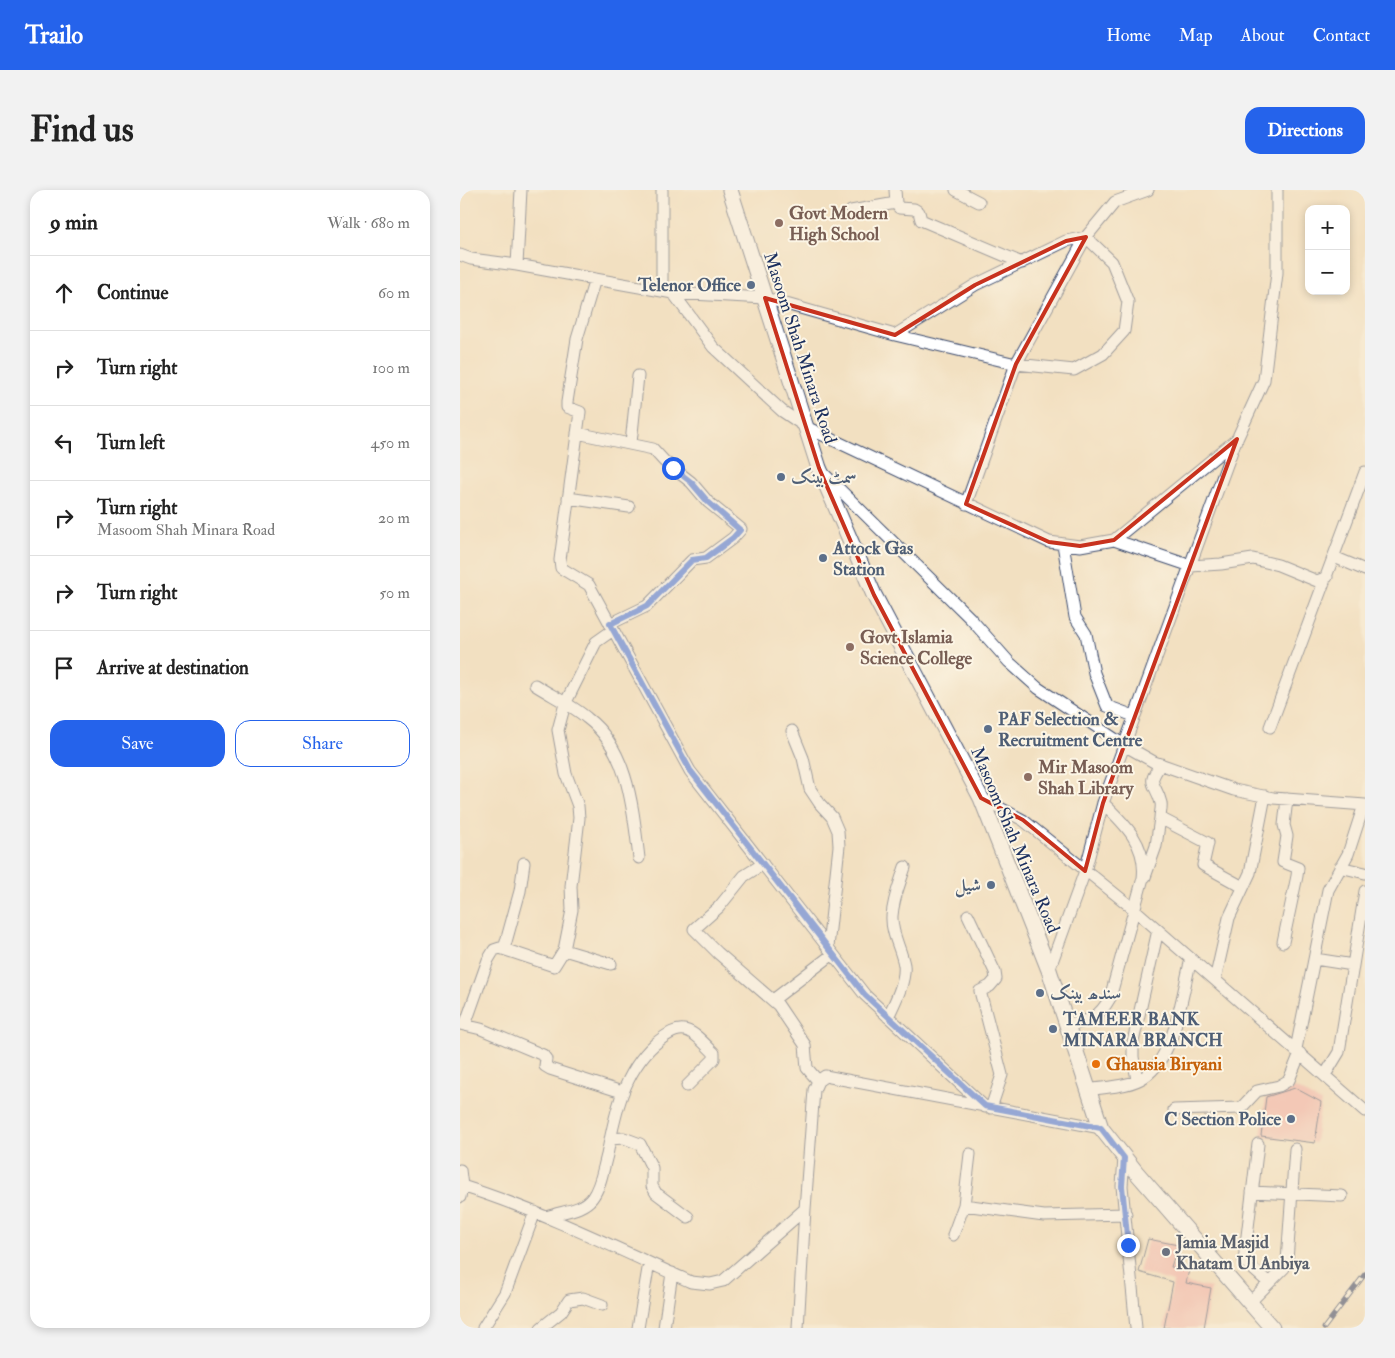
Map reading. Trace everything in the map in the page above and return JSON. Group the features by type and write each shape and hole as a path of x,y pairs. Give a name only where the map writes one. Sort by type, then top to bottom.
{"main road":[{"name":"Masoom Shah Minara Road","path":"730,190 819,468 874,595 981,798 1049,970 1101,1128 1124,1158 1272,1328"}],"street":[{"path":"517,265 521,190"},
{"path":"662,190 667,292 713,347 782,411 806,427 1050,542 1080,546 1114,540 1191,566 1253,559 1278,564 1317,581 1327,577"},
{"path":"895,190 896,203 899,208 914,209 919,212 922,220 1022,263"},
{"path":"956,190 978,202"},
{"path":"966,504 1016,364 1086,237 1115,202 1122,190"},
{"path":"1115,202 1148,190"},
{"path":"1049,970 1085,871 1103,803 1134,716 1237,439 1264,380 1277,274 1277,190"},
{"path":"851,210 896,203"},
{"path":"460,254 471,259 517,265 667,292 764,298 896,335 1016,364 1074,370 1103,354 1124,331 1128,302 1112,262 1086,237"},
{"path":"896,335 975,285 1066,241 1086,237"},
{"path":"595,279 577,339 566,402 567,407 580,412 560,560 561,568 589,585 690,770 830,951 865,995 988,1107"},
{"path":"631,443 638,376"},
{"path":"577,433 653,449 664,461 691,482 708,502 740,530 733,538 706,558 692,560 647,606 611,627 596,642 565,704 558,730 566,774 578,806 580,818 570,886 572,910 564,950 554,966 504,949 494,950 488,960 463,1024 481,1029 543,1055 546,1059 545,1066 550,1069 622,1092"},
{"path":"1114,540 1237,439"},
{"path":"819,468 970,618 1008,662 1038,688 1124,745 1161,764 1234,790 1287,799 1365,805 1348,854 1328,890 1298,1051 1289,1080 1279,1086 1257,1091 1241,1108 1174,1110"},
{"path":"1270,727 1365,472"},
{"path":"568,498 629,507"},
{"path":"1063,544 1075,617 1086,634 1094,673 1107,706 1134,716"},
{"path":"1334,557 1365,570"},
{"path":"535,685 587,718 598,728 618,761 629,788 639,858"},
{"path":"773,1000 830,951 839,846 838,831 832,818 813,795 803,758 792,731"},
{"path":"1143,878 1146,877 1154,852 1160,818 1161,801 1151,782 1152,776 1161,764"},
{"path":"1215,980 1228,918 1250,873 1265,796"},
{"path":"981,798 1023,820 1135,910 1362,1108 1365,1094"},
{"path":"1282,942 1298,868 1283,862 1282,857 1287,836 1284,826 1287,799"},
{"path":"1067,1026 1085,1021 1101,1013 1110,998 1143,878 1144,869 1138,843 1125,825 1103,803"},
{"path":"1160,818 1208,843 1203,865 1243,887"},
{"path":"504,949 520,891 524,863"},
{"path":"763,864 744,876 719,907 694,929 718,953 773,1000 794,1025 805,1045 807,1068 818,1081"},
{"path":"888,1017 896,999 904,971 894,935 892,915 905,867"},
{"path":"1340,867 1365,874"},
{"path":"1325,1075 1339,1052 1363,913 1365,891"},
{"path":"968,914 995,972 996,979 980,991 986,1005 1002,1076 988,1107"},
{"path":"1138,1080 1133,1057 1133,1042 1158,930"},
{"path":"564,950 611,964"},
{"path":"1088,1090 1138,1080 1153,1069 1170,1042 1191,959"},
{"path":"1315,959 1353,966"},
{"path":"547,1217 581,1208 592,1199 604,1171 622,1092 635,1067 648,1051 673,1030 683,1029 694,1033 714,1053 714,1059 687,1086"},
{"path":"798,1328 814,1090 818,1081 825,1076 1101,1128"},
{"path":"610,1139 624,1138 637,1141 652,1168 652,1186 656,1193 688,1217"},
{"path":"1258,1144 1244,1261 1269,1283"},
{"path":"1249,1303 1284,1268 1287,1261 1295,1149"},
{"path":"953,1235 964,1205 970,1154"},
{"path":"1124,1158 1122,1186 1136,1328"},
{"path":"460,1170 461,1191 535,1212 691,1282 710,1284 722,1281 805,1209"},
{"path":"1252,1192 1342,1196"},
{"path":"964,1205 1044,1216 1126,1214"},
{"path":"483,1328 505,1293 535,1212"},
{"path":"638,1328 649,1263"},
{"path":"664,1328 672,1273"},
{"path":"540,1328 561,1312 569,1300 583,1298 602,1305"}],"highlighted area":[{"path":"1086,237 1016,364 966,504 1049,542 1080,546 1114,540 1237,439 1103,803 1085,871 1023,820 981,798 874,595 819,468 765,298 895,335 975,285 1066,241"}],"building":[{"name":"C Section Police","path":"1295,1088 1321,1102 1315,1143 1261,1136 1266,1097"},
{"path":"1148,1239 1178,1245 1171,1267 1189,1270 1186,1283 1211,1288 1204,1328 1164,1328 1173,1282 1139,1272"}],"railway":[{"path":"1324,1328 1365,1274"}],"place":[{"name":"Govt Modern High School","path":"779,223"},
{"name":"Telenor Office","path":"751,285"},
{"name":"سمٹ بینک","path":"781,477"},
{"name":"Attock Gas Station","path":"823,558"},
{"name":"Govt Islamia Science College","path":"850,647"},
{"name":"PAF Selection & Recruitment Centre","path":"988,729"},
{"name":"Mir Masoom Shah Library","path":"1028,777"},
{"name":"شیل","path":"991,885"},
{"name":"سندھ بینک","path":"1040,993"},
{"name":"TAMEER BANK MINARA BRANCH","path":"1053,1029"},
{"name":"Ghausia Biryani","path":"1096,1064"},
{"name":"C Section Police","path":"1291,1119"},
{"name":"Jamia Masjid Khatam Ul Anbiya","path":"1166,1252"}],"route":[{"path":"673,468 691,482 700,495 740,530 738,534 706,558 692,560 647,606 610,624 690,770 865,995 985,1106 1101,1128 1124,1158 1122,1186 1128,1245"}]}
